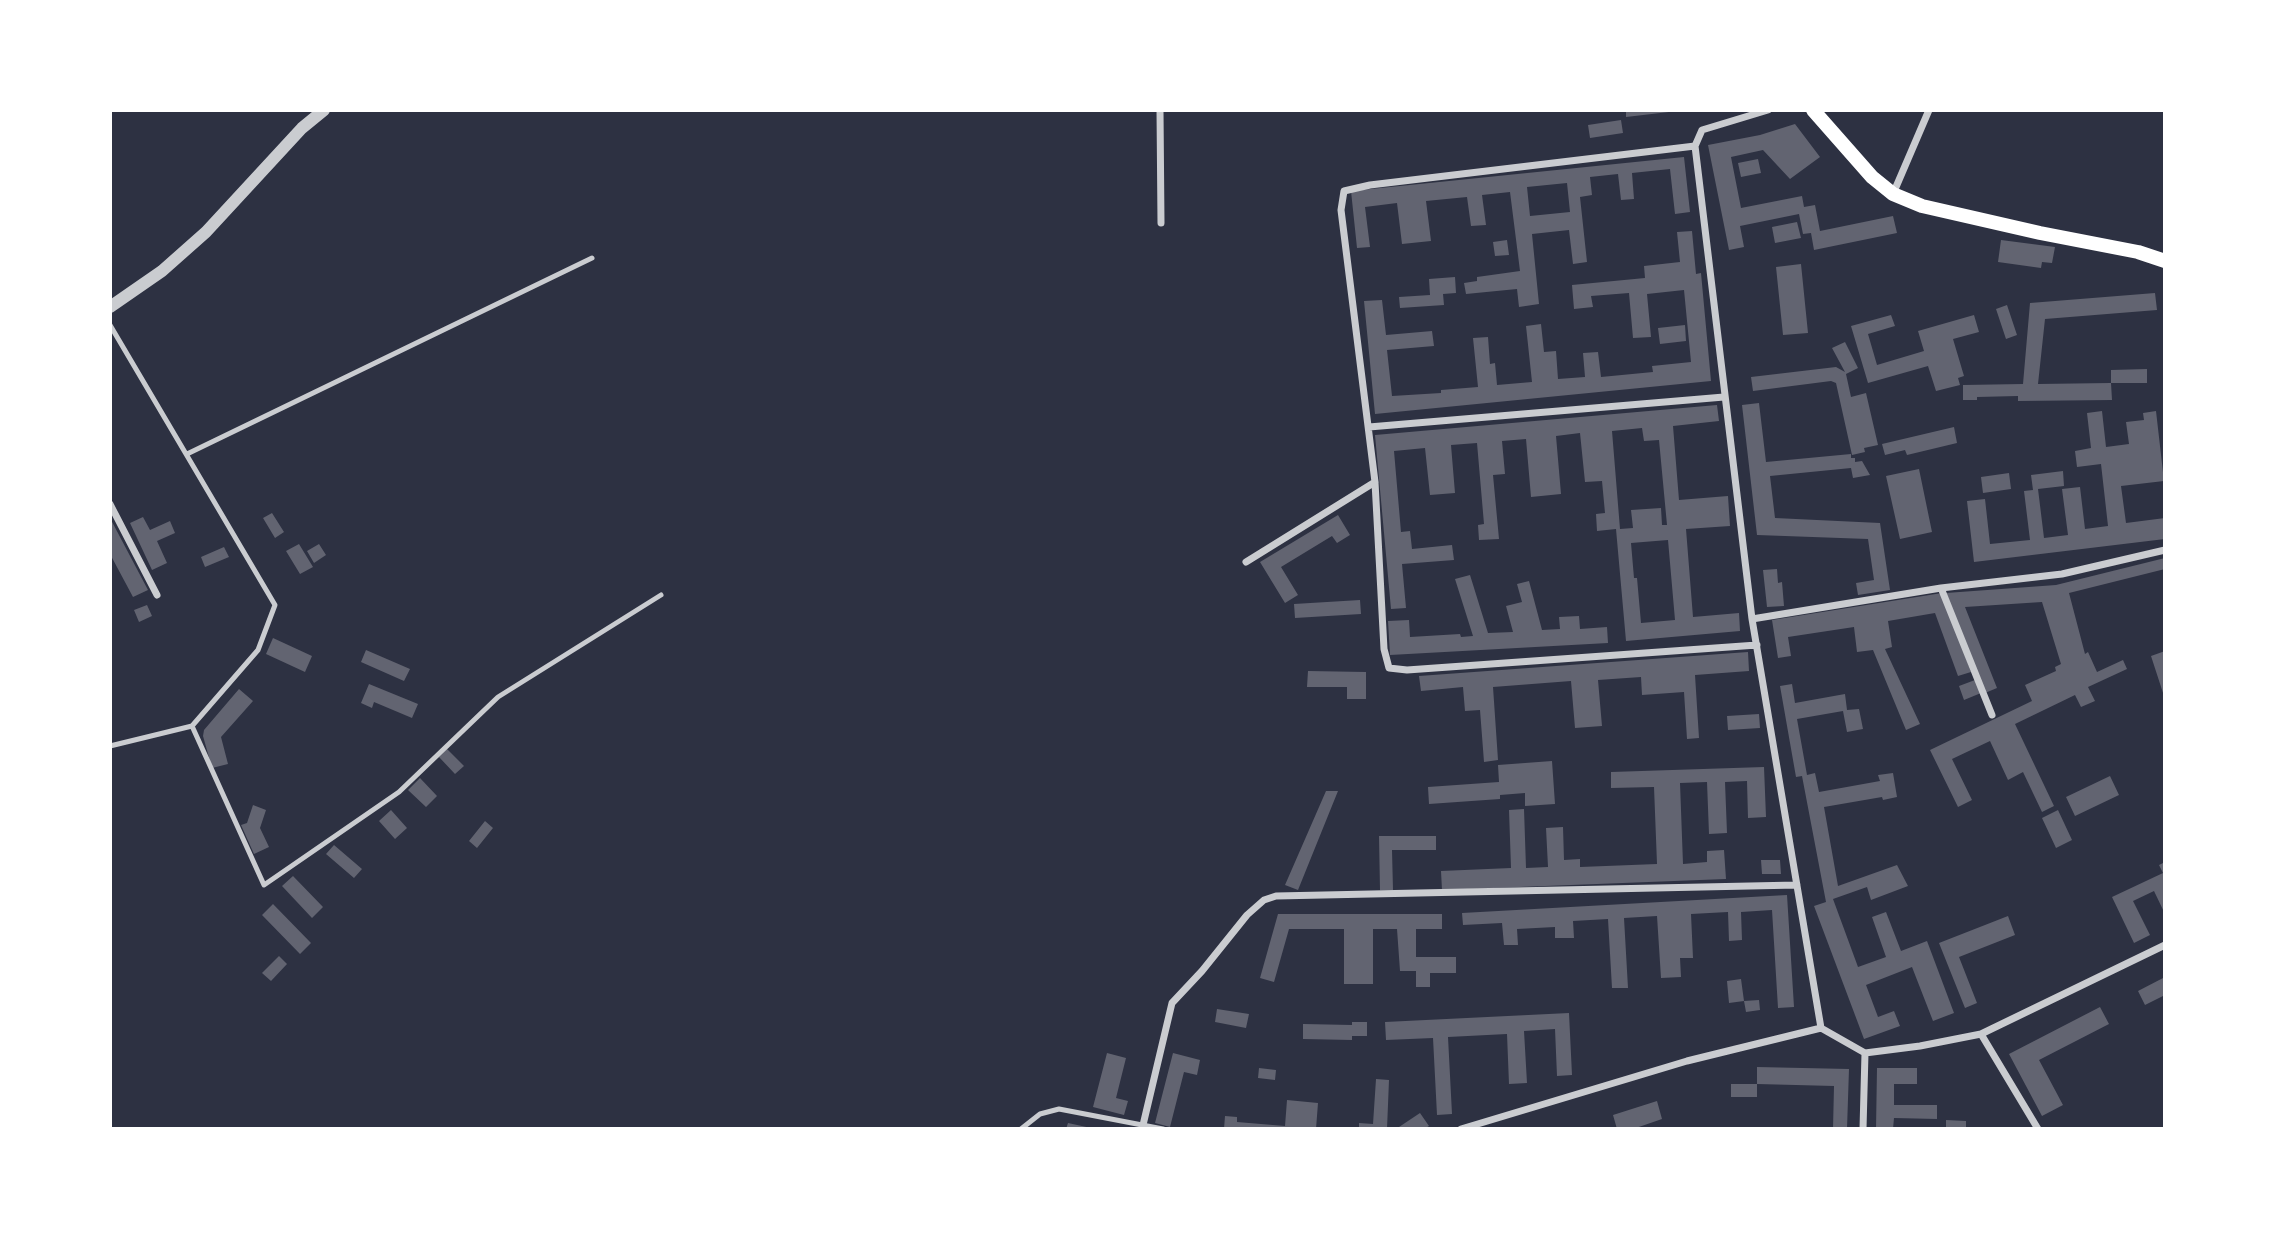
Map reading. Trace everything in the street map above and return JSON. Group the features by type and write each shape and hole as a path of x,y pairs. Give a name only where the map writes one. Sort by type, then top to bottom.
{"main road":[{"path":"1813,110 1872,177 1893,194 1922,206 2138,252 2165,261"}],"street":[{"path":"110,307 162,271 206,232 302,128 324,110"},
{"path":"1160,110 1161,223"},
{"path":"1768,110 1702,130 1695,146 1752,619 1821,1028"},
{"path":"1893,194 1929,110"},
{"path":"1695,146 1362,186 1344,191 1341,210 1375,482 1384,649 1389,668 1407,670 1757,645"},
{"path":"1369,427 1724,397"},
{"path":"1247,562 1375,482"},
{"path":"110,504 157,595"},
{"path":"1752,619 1941,588 2062,574 2165,550"},
{"path":"1941,588 1992,715"},
{"path":"1143,1125 1172,1003 1247,915 1264,900 1276,896 1797,885"},
{"path":"1461,1129 1687,1061 1821,1028 1865,1053 1981,1034 2165,945"},
{"path":"1981,1034 2038,1129"},
{"path":"1863,1129 1865,1053"}],"lane":[{"path":"187,454 592,258"},
{"path":"110,325 275,605 258,650 192,726 110,746"},
{"path":"192,726 264,885 399,792 498,697 661,595"},
{"path":"1021,1129 1040,1114 1059,1109 1163,1129"}],"building":[{"path":"1626,110 1669,110 1669,112 1626,117"},
{"path":"1621,120 1623,133 1590,138 1588,125"},
{"path":"1795,124 1820,157 1790,179 1763,150 1731,157 1741,208 1802,196 1804,207 1815,205 1820,231 1893,216 1897,233 1814,250 1811,233 1803,234 1799,214 1740,226 1744,247 1729,250 1708,145 1760,135"},
{"path":"1684,157 1690,212 1675,214 1670,169 1632,173 1634,199 1621,200 1618,174 1590,177 1592,195 1580,197 1587,262 1573,264 1569,230 1532,234 1539,304 1519,307 1517,289 1466,294 1464,283 1477,281 1477,277 1520,271 1510,192 1482,195 1486,225 1471,226 1467,197 1426,201 1431,241 1402,244 1397,203 1365,207 1370,247 1357,248 1351,191","holes":["1567,183 1570,212 1530,216 1527,187"]},
{"path":"1758,159 1761,173 1741,177 1738,163"},
{"path":"1797,222 1801,238 1775,243 1772,227"},
{"path":"1692,231 1696,274 1701,273 1711,381 1375,414 1364,301 1382,300 1386,335 1432,331 1434,346 1387,350 1392,396 1441,393 1441,390 1478,387 1473,338 1488,337 1490,364 1495,363 1497,385 1532,382 1526,326 1541,324 1544,352 1556,351 1558,379 1585,377 1583,353 1598,352 1601,377 1653,372 1652,366 1691,362 1684,290 1647,294 1651,337 1633,338 1629,293 1591,296 1593,307 1574,309 1572,285 1645,278 1644,266 1680,262 1677,232"},
{"path":"1507,240 1509,255 1495,256 1493,242"},
{"path":"2001,240 2055,247 2052,263 2042,262 2041,268 1998,262"},
{"path":"1801,264 1808,333 1783,335 1776,267"},
{"path":"1455,277 1456,293 1443,294 1444,305 1400,308 1399,297 1430,295 1429,279"},
{"path":"2155,293 2157,310 2045,319 2038,384 2111,383 2112,400 2018,401 2018,396 1963,400 1963,385 2023,384 2030,303"},
{"path":"2007,305 2017,335 2006,339 1996,309"},
{"path":"1891,315 1895,326 1868,334 1877,365 1924,351 1918,331 1974,315 1979,332 1953,339 1964,376 1958,378 1960,385 1936,391 1928,366 1868,383 1851,326"},
{"path":"1685,325 1686,341 1660,344 1658,328"},
{"path":"1845,342 1858,368 1846,374 1851,397 1866,393 1878,445 1864,448 1865,452 1852,455 1836,383 1831,381 1753,391 1751,377 1836,367 1845,372 1832,348"},
{"path":"2147,369 2147,383 2111,383 2111,370"},
{"path":"1759,403 1766,462 1851,454 1855,462 1862,461 1870,475 1853,478 1851,468 1770,476 1775,518 1880,523 1890,590 1858,595 1856,583 1874,580 1868,539 1757,535 1742,405"},
{"path":"1717,405 1719,421 1673,426 1679,500 1728,496 1730,526 1686,529 1693,617 1739,613 1740,631 1626,641 1616,529 1597,531 1596,514 1605,513 1602,481 1585,482 1580,433 1556,436 1561,494 1531,497 1526,439 1502,441 1505,474 1493,475 1499,539 1479,540 1478,525 1484,524 1477,443 1451,445 1455,493 1430,495 1425,448 1394,451 1401,532 1410,531 1412,549 1452,545 1454,560 1402,564 1406,608 1391,609 1375,435","holes":["1642,428 1644,441 1659,440 1667,525 1662,525 1661,508 1631,510 1633,528 1620,529 1612,431","1668,540 1675,620 1641,623 1631,543"]},
{"path":"2102,411 2106,447 2129,444 2126,422 2144,420 2143,413 2156,411 2164,481 2121,486 2126,523 2165,518 2165,539 1974,562 1967,501 1985,499 1990,544 2030,540 2024,491 2033,490 2031,475 2063,471 2064,486 2038,489 2044,538 2068,535 2062,489 2080,487 2085,529 2108,526 2101,464 2077,467 2075,451 2091,448 2087,413"},
{"path":"1954,427 1957,443 1907,455 1905,450 1885,455 1882,444"},
{"path":"1919,469 1932,532 1900,539 1886,476"},
{"path":"2009,473 2011,489 1983,493 1981,477"},
{"path":"272,513 284,532 275,538 263,518"},
{"path":"1338,515 1350,535 1337,543 1332,536 1281,567 1298,595 1285,603 1260,562"},
{"path":"143,517 150,530 170,521 175,533 157,541 167,563 152,570 130,523"},
{"path":"110,518 148,590 133,597 110,554"},
{"path":"299,544 313,567 300,574 286,551"},
{"path":"319,544 326,555 314,563 307,551"},
{"path":"224,547 229,557 205,567 201,557"},
{"path":"2165,558 2165,569 2069,593 2085,654 2088,652 2097,672 2123,660 2127,669 2088,687 2095,701 2081,707 2075,695 2015,724 2054,806 2042,812 2023,772 2008,780 1990,741 1952,759 1972,800 1958,807 1930,750 2032,701 2025,685 2056,671 2055,667 2061,664 2042,602 1965,607 1997,688 1985,693 1946,593 2056,585"},
{"path":"1777,569 1778,583 1782,582 1784,606 1767,607 1763,570"},
{"path":"1470,575 1488,633 1513,632 1506,606 1522,602 1517,584 1529,581 1542,630 1560,629 1559,617 1579,616 1580,629 1607,627 1608,643 1390,655 1388,621 1409,620 1410,637 1460,634 1461,637 1473,636 1455,579"},
{"path":"1942,593 1971,672 1958,676 1935,613 1888,621 1892,647 1885,649 1920,724 1906,730 1873,650 1857,652 1854,627 1788,637 1791,656 1778,658 1772,620"},
{"path":"1360,600 1361,614 1295,618 1294,604"},
{"path":"147,605 152,616 139,622 134,610"},
{"path":"273,638 312,656 305,672 266,654"},
{"path":"366,650 410,669 404,681 361,662"},
{"path":"2165,651 2165,696 2164,696 2151,656"},
{"path":"1748,652 1749,671 1695,675 1699,738 1687,739 1684,692 1642,695 1641,677 1598,680 1602,726 1575,728 1571,681 1493,687 1498,760 1484,762 1480,710 1465,711 1463,687 1421,691 1419,676"},
{"path":"1308,671 1366,672 1366,699 1347,699 1347,687 1307,687"},
{"path":"1975,680 1981,693 1964,700 1959,686"},
{"path":"369,684 418,704 412,718 374,702 372,708 361,703"},
{"path":"1792,684 1795,703 1845,694 1847,710 1859,709 1863,729 1847,732 1843,711 1797,719 1807,775 1815,773 1819,792 1880,781 1878,775 1893,773 1897,797 1824,807 1838,886 1897,865 1908,886 1871,900 1867,887 1833,899 1858,967 1886,957 1872,917 1886,912 1901,951 1927,941 1954,1013 1933,1021 1912,967 1866,985 1878,1017 1894,1011 1900,1026 1864,1039 1814,906 1826,902 1802,776 1796,777 1780,686"},
{"path":"239,689 253,701 221,737 228,764 212,768 203,736 204,730"},
{"path":"1759,714 1760,728 1728,730 1727,716"},
{"path":"447,749 464,766 455,774 439,757"},
{"path":"1552,761 1555,804 1525,806 1525,793 1500,795 1500,799 1429,804 1428,787 1499,782 1498,765"},
{"path":"1764,767 1766,817 1748,818 1747,781 1725,782 1727,833 1709,834 1707,782 1680,783 1683,864 1707,862 1707,851 1724,850 1726,879 1442,890 1441,871 1511,868 1509,810 1524,809 1526,868 1548,867 1546,828 1563,827 1564,860 1580,859 1580,867 1657,864 1654,787 1611,788 1611,772"},
{"path":"2110,776 2119,795 2075,816 2066,797"},
{"path":"420,778 437,796 426,807 408,790"},
{"path":"1326,791 1338,791 1298,890 1285,885"},
{"path":"253,805 266,810 260,828 269,847 254,854 241,825 247,823"},
{"path":"391,810 407,828 395,839 379,821"},
{"path":"2058,810 2072,840 2056,848 2042,818"},
{"path":"485,821 493,828 477,848 469,841"},
{"path":"1379,836 1436,836 1436,850 1392,850 1393,890 1380,890"},
{"path":"334,845 362,869 354,878 326,854"},
{"path":"1761,860 1780,860 1781,874 1762,874"},
{"path":"2165,862 2165,914 2154,891 2133,901 2150,935 2134,943 2112,897 2163,873 2159,865"},
{"path":"293,876 323,907 312,918 282,886"},
{"path":"1787,895 1794,1007 1778,1008 1772,910 1741,912 1742,940 1729,941 1728,912 1691,914 1693,958 1680,958 1681,977 1661,978 1657,916 1624,918 1628,988 1612,988 1608,919 1573,921 1574,938 1555,938 1555,927 1517,929 1518,945 1504,945 1502,923 1463,925 1462,913"},
{"path":"273,904 311,943 300,954 262,915"},
{"path":"1278,914 1442,914 1442,929 1416,929 1416,957 1456,957 1456,973 1430,973 1430,987 1416,987 1416,971 1400,971 1397,929 1373,929 1373,984 1344,984 1344,929 1289,929 1274,982 1260,978"},
{"path":"2008,916 2015,935 1959,957 1977,1003 1965,1008 1939,943"},
{"path":"279,956 287,964 271,981 262,973"},
{"path":"2165,977 2165,995 2145,1005 2138,991"},
{"path":"1741,979 1744,1001 1729,1003 1727,981"},
{"path":"1759,1000 1760,1010 1746,1012 1744,1001"},
{"path":"2100,1007 2109,1024 2039,1060 2063,1105 2042,1116 2009,1054"},
{"path":"1217,1009 1249,1014 1246,1028 1215,1022"},
{"path":"1569,1013 1572,1075 1557,1076 1555,1029 1524,1031 1527,1083 1509,1084 1507,1034 1448,1037 1452,1114 1437,1115 1433,1038 1386,1040 1385,1022"},
{"path":"1352,1022 1367,1022 1367,1036 1352,1036 1352,1040 1303,1039 1303,1024 1352,1025"},
{"path":"1107,1053 1126,1058 1116,1098 1128,1101 1124,1115 1093,1107"},
{"path":"1173,1053 1200,1060 1197,1075 1184,1072 1170,1127 1155,1123"},
{"path":"1757,1067 1849,1069 1847,1129 1833,1129 1834,1086 1757,1084"},
{"path":"1259,1068 1276,1070 1275,1080 1258,1078"},
{"path":"1877,1068 1917,1068 1917,1084 1894,1084 1894,1105 1937,1105 1937,1119 1894,1118 1893,1129 1876,1129"},
{"path":"1376,1079 1389,1080 1387,1129 1359,1129 1359,1123 1373,1124"},
{"path":"1731,1084 1757,1084 1757,1097 1731,1097"},
{"path":"1287,1100 1318,1103 1316,1129 1224,1129 1225,1116 1237,1117 1237,1122 1285,1126"},
{"path":"1657,1101 1662,1119 1633,1129 1617,1129 1613,1115"},
{"path":"1420,1113 1429,1126 1424,1129 1396,1129"},
{"path":"1946,1120 1966,1121 1966,1129 1946,1129"},
{"path":"1068,1123 1091,1128 1091,1129 1066,1129"}]}
